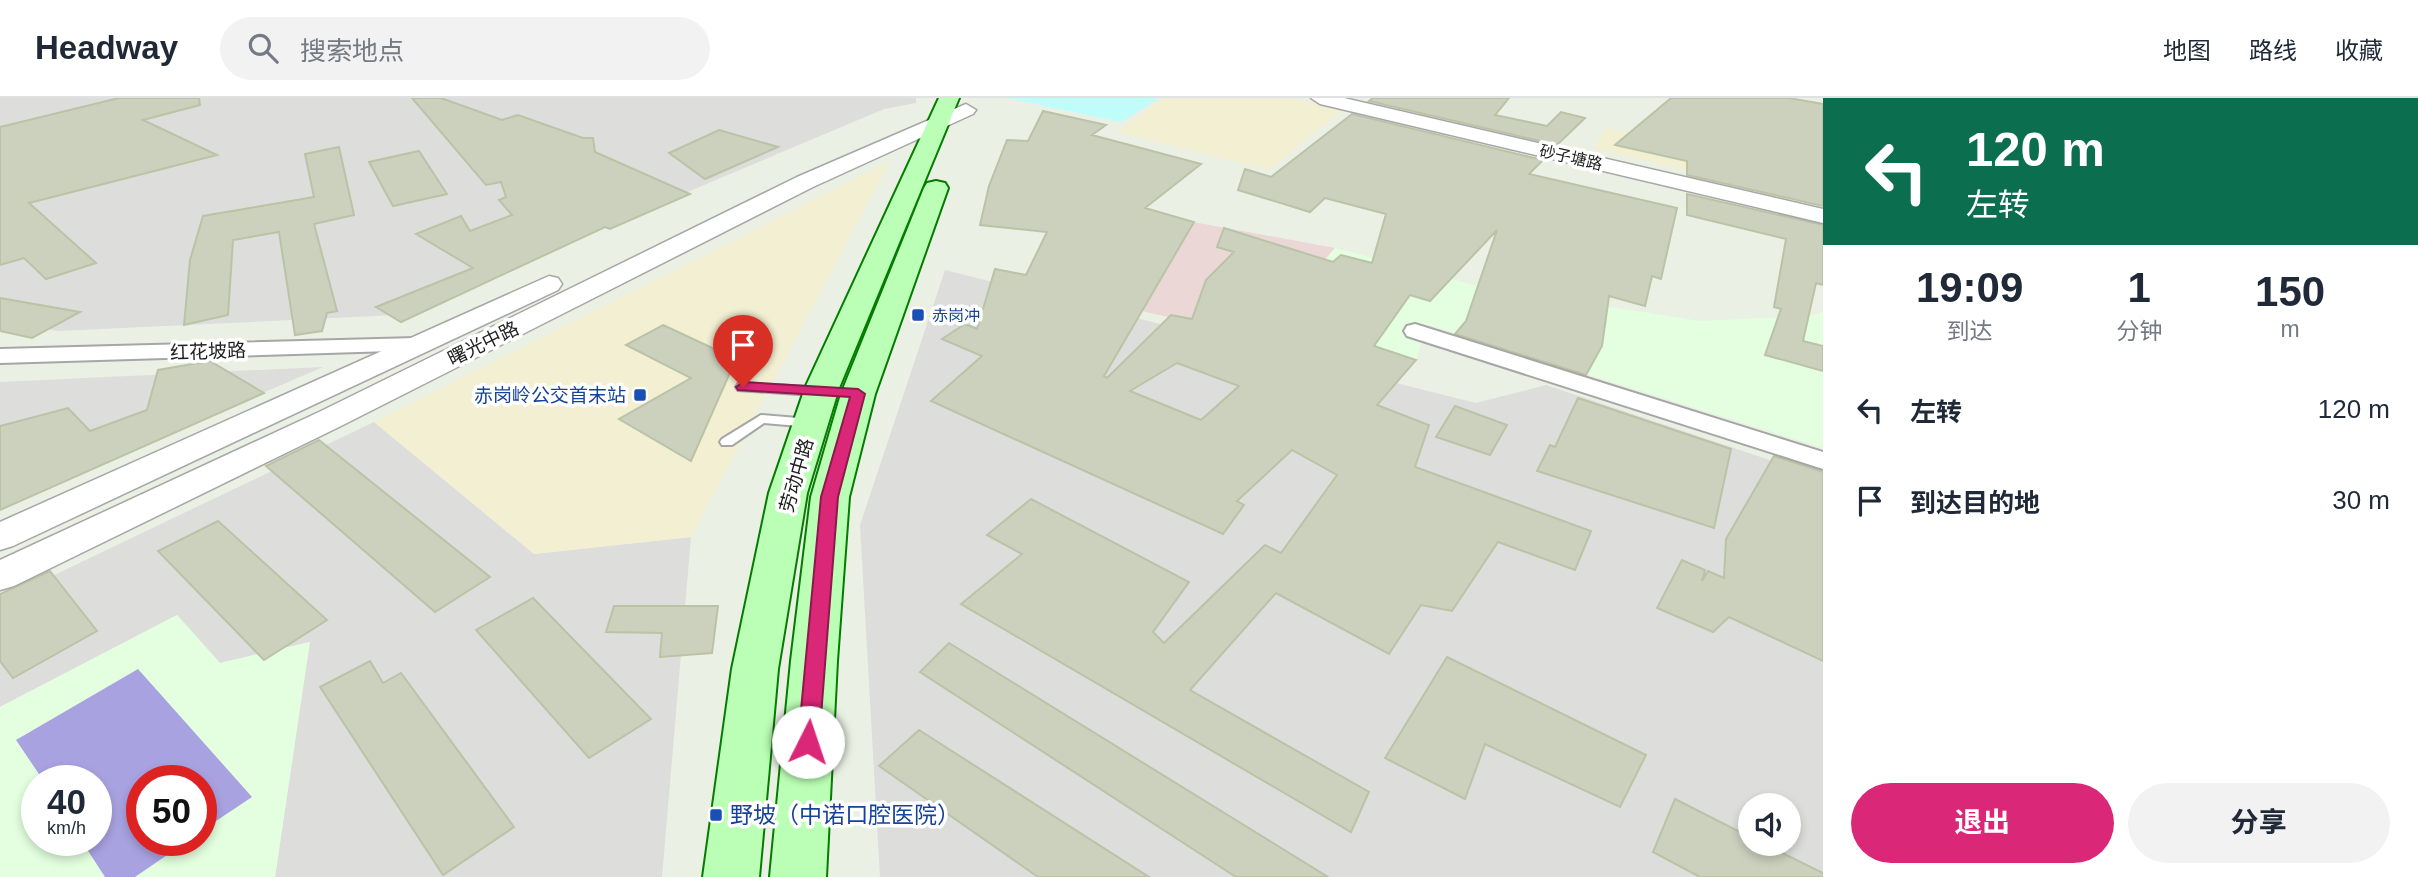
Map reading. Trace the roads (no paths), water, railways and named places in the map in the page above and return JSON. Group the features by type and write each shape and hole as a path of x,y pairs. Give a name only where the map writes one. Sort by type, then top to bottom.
{"main road":[{"name":"劳动中路","path":"731,877 755,669 788,493 830,403 954,106"},
{"name":"劳动中路","path":"799,877 814,661 830,497 830,403"}],"street":[{"name":"砂子塘路","path":"1320,98 1823,216"},
{"name":"砂子塘路","path":"1346,98 1823,208"},
{"name":"曙光中路","path":"0,537 416,345 954,106"},
{"name":"曙光中路","path":"0,576 330,419 806,183 954,106"},
{"path":"1415,331 1823,461"},
{"name":"红花坡路","path":"0,356 416,345"}],"lane":[{"path":"743,387 830,403"},
{"path":"727,442 761,419 830,403"}],"place":[{"name":"赤岗冲","path":"918,315"},
{"name":"赤岗岭公交首末站","path":"640,395"},
{"name":"野坡（中诺口腔医院）","path":"716,815"}]}
